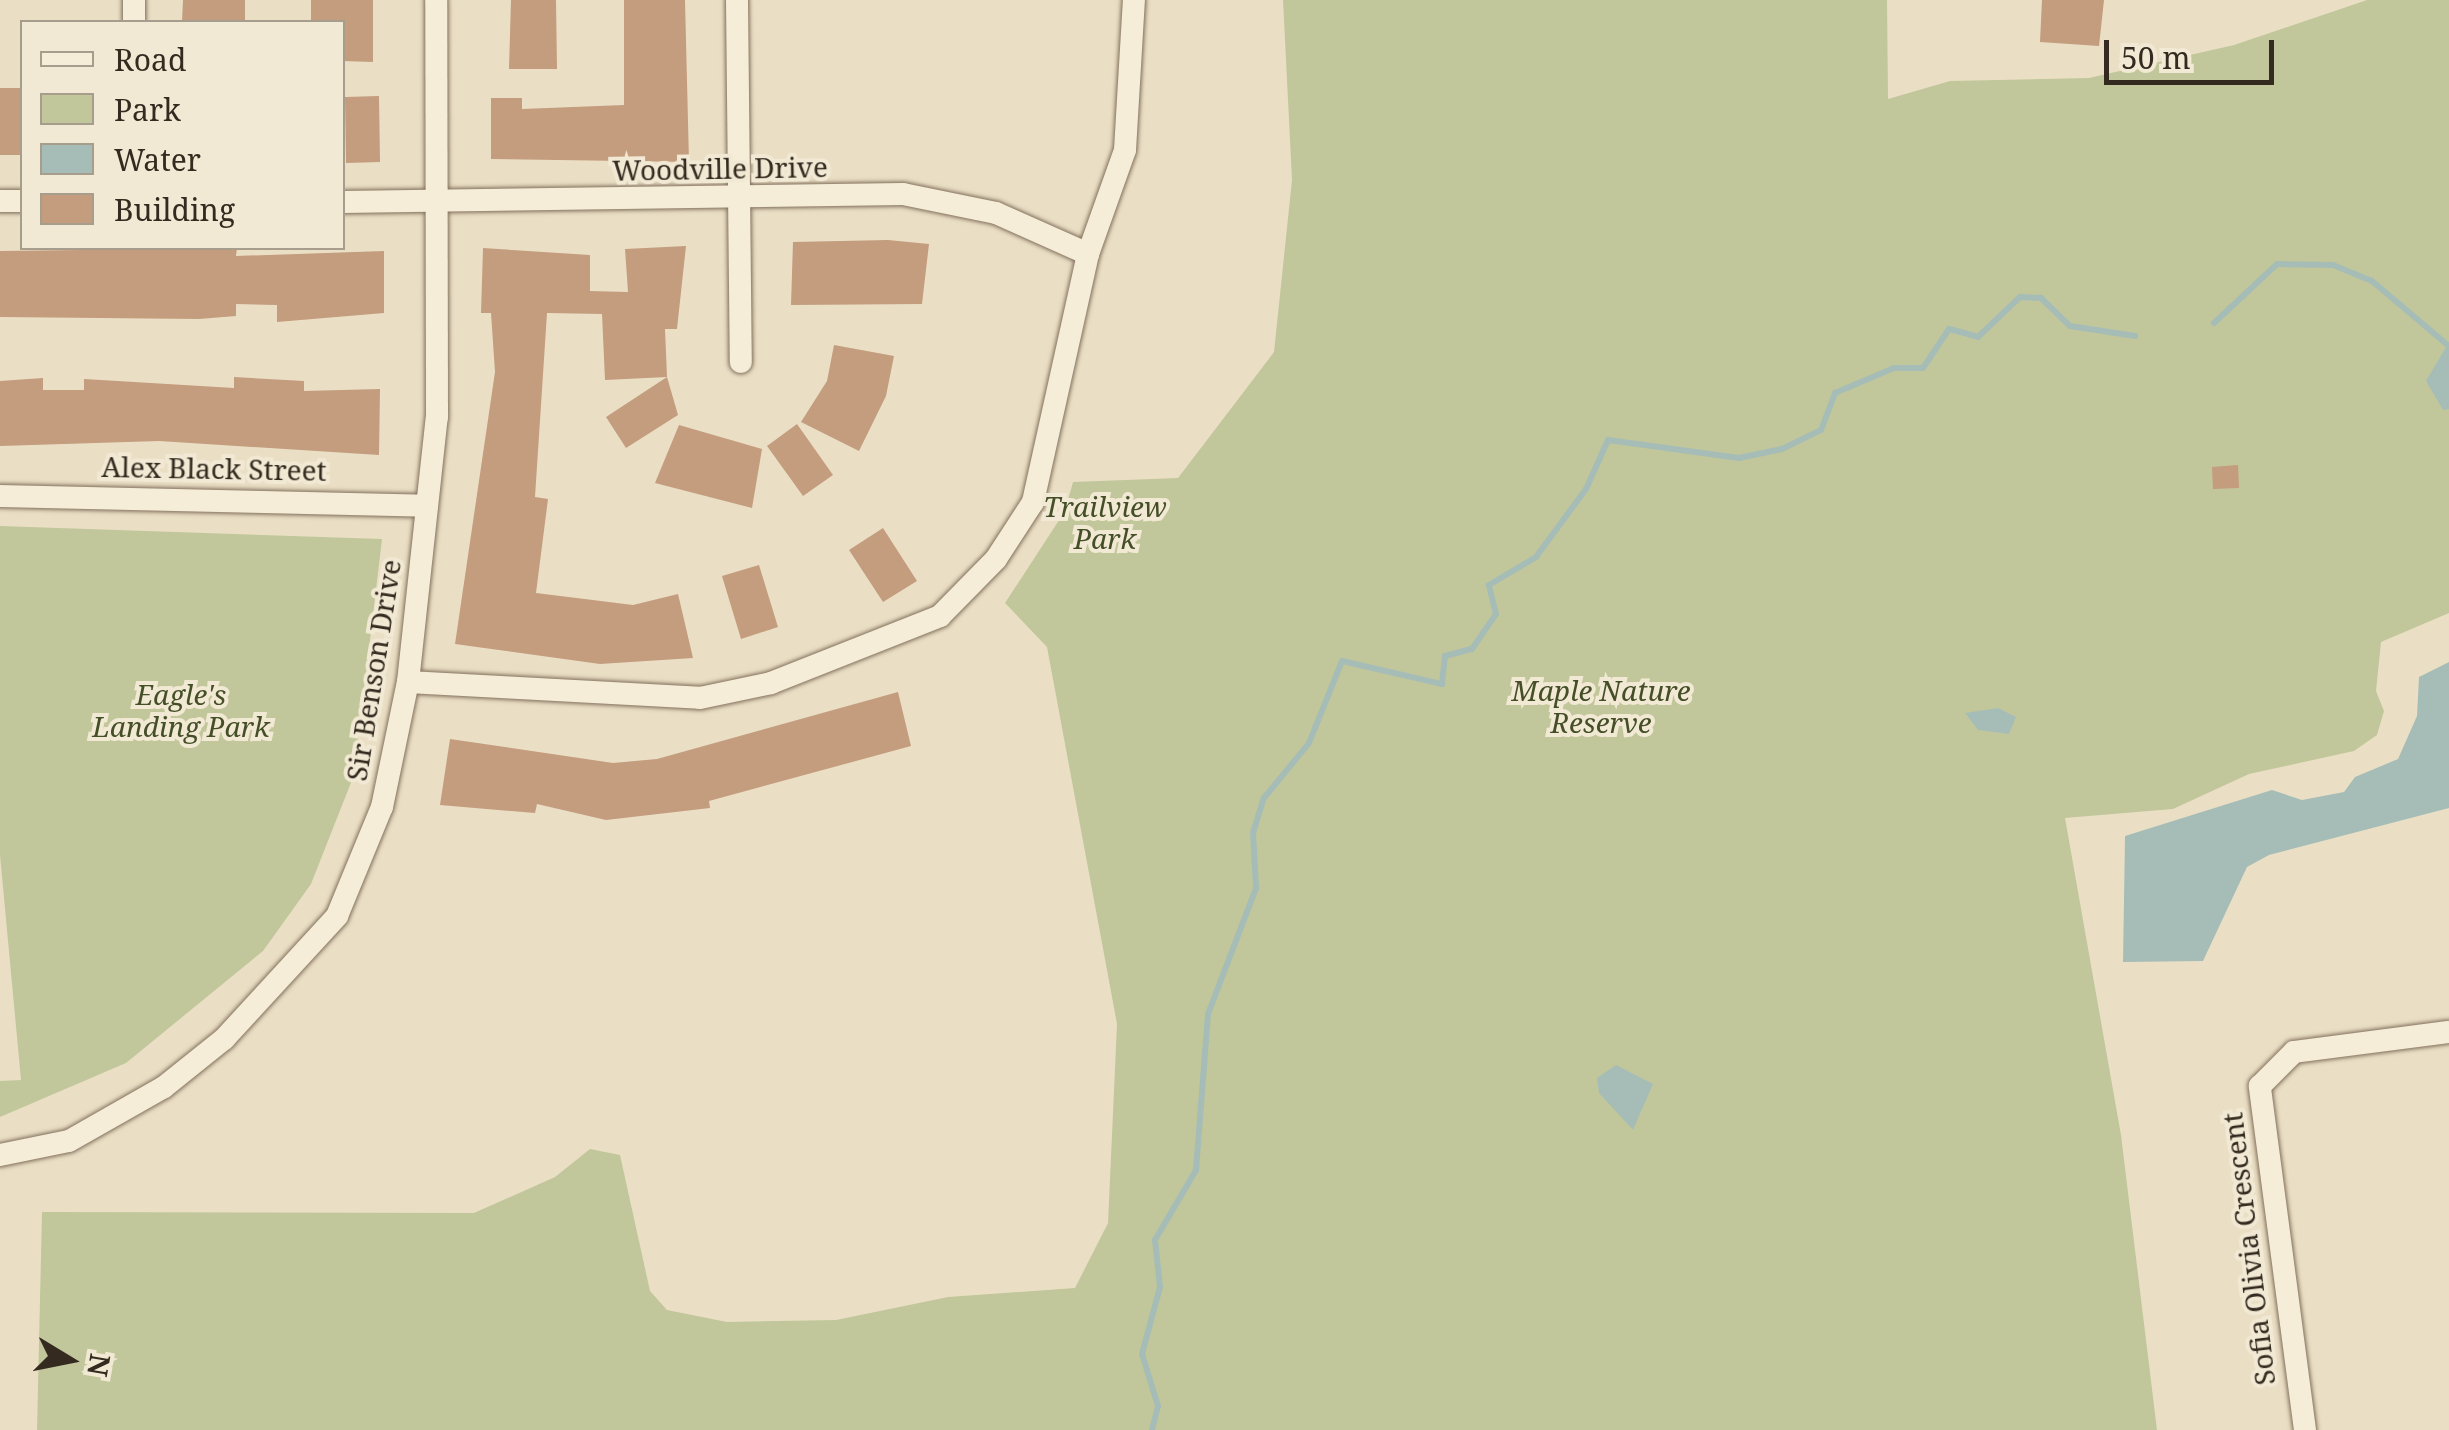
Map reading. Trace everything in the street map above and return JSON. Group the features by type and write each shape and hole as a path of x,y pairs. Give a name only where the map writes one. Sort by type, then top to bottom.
{"street":[{"name":"Sir Benson Drive","path":"0,1155 69,1141 164,1088 276,992 337,916 382,808 408,682 438,417 436,0"},
{"path":"738,0 741,362"},
{"path":"408,682 700,698 771,683 940,616 996,559 1033,502 1088,254 1125,150 1134,0"},
{"name":"Woodville Drive","path":"345,202 903,194 996,213 1088,254"},
{"name":"Alex Black Street","path":"0,496 426,506"},
{"name":"Sofia Olivia Crescent","path":"2305,1430 2260,1086 2294,1052 2449,1032"}],"green space":[{"name":"Maple Nature Reserve","path":"1283,0 1887,0 1888,99 1950,81 2089,78 2234,45 2367,0 2449,0 2449,613 2381,642 2376,691 2384,711 2377,735 2354,751 2249,774 2173,809 2065,818 2121,1135 2157,1430 37,1430 42,1212 474,1213 555,1177 590,1149 620,1155 650,1291 667,1310 727,1322 836,1320 948,1297 1075,1288 1108,1223 1117,1024 1047,647 1005,603 1065,511 1073,482 1178,478 1274,352 1292,180"},
{"name":"Eagle's Landing Park","path":"0,526 382,539 354,775 311,884 263,951 126,1063 0,1117 0,1081 21,1080 0,855"}],"water":[{"path":"2449,342 2449,409 2443,410 2426,381"},
{"path":"2449,662 2449,808 2269,855 2247,867 2203,961 2123,962 2125,836 2272,790 2302,800 2344,792 2355,777 2398,759 2417,716 2419,677"},
{"path":"1998,708 2016,717 2009,734 1978,730 1965,713"},
{"path":"1616,1065 1653,1084 1633,1130 1599,1093 1597,1078"}],"building":[{"path":"183,0 245,0 245,20 182,20"},
{"path":"311,0 373,0 373,62 345,61 345,20 311,20"},
{"path":"511,0 556,0 557,69 509,69"},
{"path":"624,0 685,0 689,162 491,159 491,98 522,98 522,109 624,105"},
{"path":"2042,0 2104,0 2099,46 2040,42"},
{"path":"0,88 20,88 20,155 0,155"},
{"path":"379,96 380,162 346,163 345,97"},
{"path":"888,240 929,244 922,304 791,305 793,242"},
{"path":"686,246 677,329 665,329 667,377 605,380 602,314 547,313 535,497 548,499 536,593 633,605 678,594 693,658 600,664 455,644 495,372 491,313 481,313 483,248 590,255 590,291 628,292 625,249"},
{"path":"237,250 236,256 384,251 384,313 277,322 277,305 236,304 236,316 199,319 0,317 0,251"},
{"path":"834,345 894,356 886,396 859,451 801,422 827,381"},
{"path":"234,377 304,381 304,391 380,389 379,455 159,441 0,446 0,381 43,378 43,390 84,390 84,379 234,388"},
{"path":"667,377 678,415 626,448 606,417"},
{"path":"797,424 833,475 803,496 767,446"},
{"path":"679,425 762,449 752,508 655,483"},
{"path":"2238,465 2239,488 2213,489 2212,467"},
{"path":"883,528 917,581 883,602 849,550"},
{"path":"759,565 778,627 741,639 722,576"},
{"path":"898,692 911,746 709,801 710,808 606,820 537,804 535,813 440,805 450,739 613,763 657,759"}],"waterway":[{"path":"2214,323 2277,264 2333,265 2372,281 2449,346"},
{"path":"1152,1430 1158,1406 1142,1354 1160,1287 1155,1240 1196,1170 1208,1014 1256,888 1253,833 1264,798 1309,743 1342,661 1442,684 1445,656 1472,649 1496,614 1489,585 1536,557 1586,489 1608,440 1739,458 1782,449 1821,430 1835,393 1894,368 1923,368 1949,329 1978,337 2020,297 2041,298 2070,326 2135,336"}],"park label":[{"name":"Trailview Park","path":"1105,522"}]}
